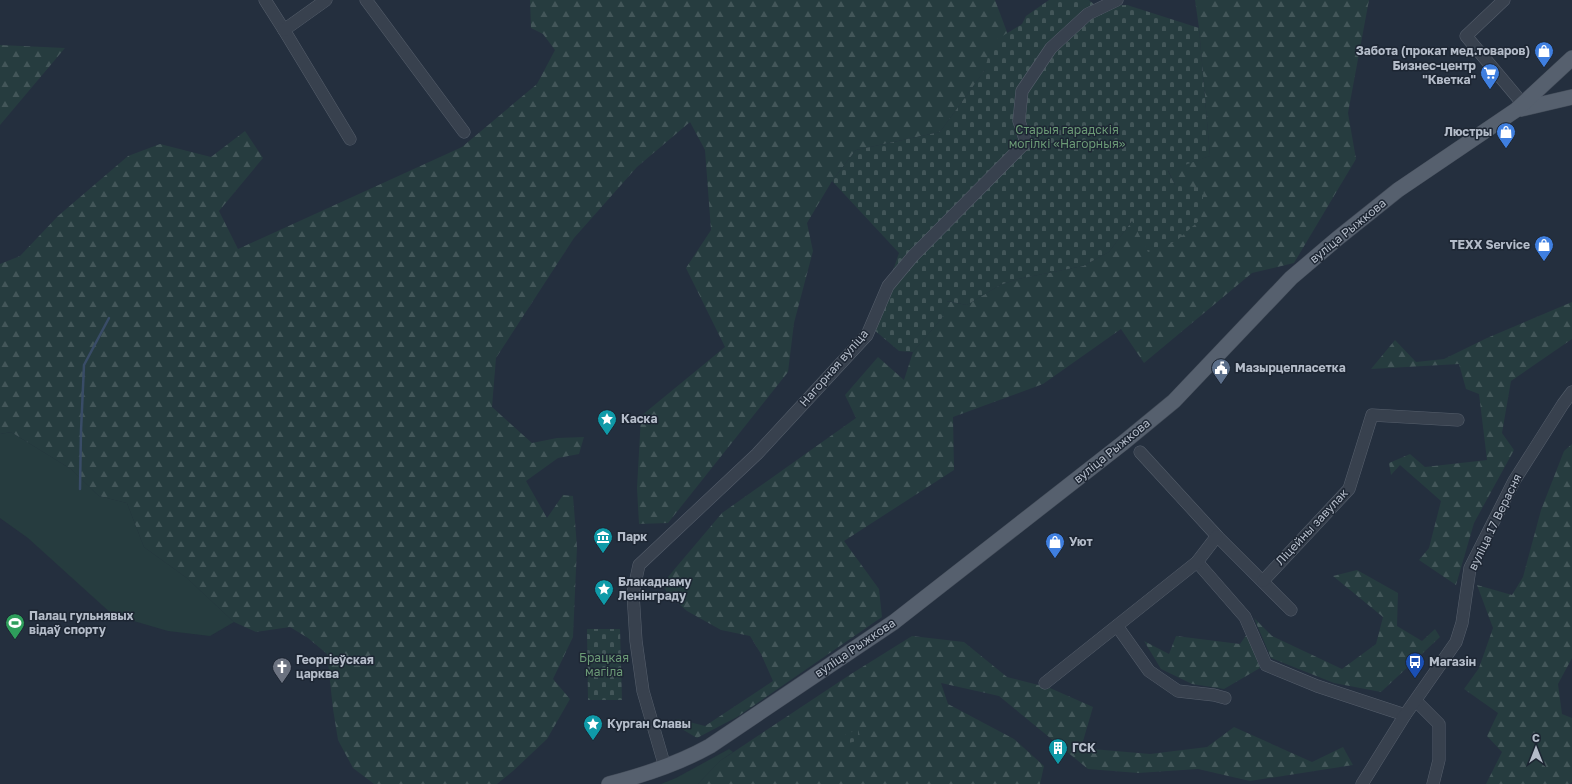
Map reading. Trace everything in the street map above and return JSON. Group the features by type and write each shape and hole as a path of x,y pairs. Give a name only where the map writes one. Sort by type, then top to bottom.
{"main road":[{"name":"вуліца Рыжкова","path":"609,784 689,758 710,746 894,622 1123,443 1174,401 1291,278 1338,238 1398,190 1519,107 1567,62"},
{"path":"1567,62 1560,77 1560,82 1563,89 1572,93"},
{"path":"1519,107 1572,97"}],"street":[{"path":"265,0 350,139"},
{"path":"284,30 326,0"},
{"path":"366,0 464,132"},
{"name":"Нагорная вуліца","path":"665,767 643,691 636,641 633,592 639,565 757,454 867,334 888,286 913,256 1026,142 1019,121 1022,91 1051,48 1088,14 1117,0"},
{"path":"1504,0 1466,36 1519,107"},
{"name":"вуліца 17 Верасня","path":"1353,784 1364,781 1405,715 1456,642 1462,623 1470,568 1514,481 1572,392"},
{"name":"Ліцейны завулак","path":"1262,581 1350,489 1372,415 1458,420"},
{"path":"1140,452 1217,536 1291,610"},
{"path":"1045,683 1197,562 1217,536"},
{"path":"1197,562 1245,617 1266,665 1318,686 1405,715"},
{"path":"1117,626 1149,671 1178,691 1214,695 1225,698"},
{"path":"1416,701 1439,724 1440,760 1433,784"}],"green space":[{"path":"530,0 995,0 1010,40 985,70 940,132 856,150 832,181 807,223 813,251 794,323 788,372 668,523 639,524 637,488 641,416 725,347 686,268 711,230 705,150 690,122 637,167 574,238 496,358 492,407 532,443 557,438 584,437 579,454 558,458 526,481 547,518 563,495 573,496 577,547 573,637 553,679 570,699 547,739 497,784 374,784 353,768 338,740 327,654 308,638 290,627 256,632 234,622 187,578 144,547 127,503 99,496 71,469 11,432 0,434 0,264 20,256 58,216 128,156 160,144 211,157 245,131 263,158 219,211 238,249 462,147 537,84 555,50 543,34 531,28"},
{"name":"Старыя гарадскія могілкі «Нагорныя»","path":"1049,0 1089,0 1096,6 1127,5 1199,28 1210,156 1168,171 1175,185 1204,188 1201,219 1175,242 1148,252 1132,221 1109,252 1083,266 1018,279 1000,285 967,305 947,301 942,318 913,352 899,351 873,329 899,253 832,181 856,150 940,132 985,70 991,43 1022,24 1026,16"},
{"path":"1195,0 1369,0 1348,113 1356,159 1294,263 1252,273 1144,363 1121,329 1043,384 953,417 954,470 844,541 879,589 882,617 737,717 697,738 670,722 678,719 705,726 773,681 761,654 750,636 721,630 687,611 668,594 662,584 722,513 856,418 845,395 878,357 904,380 913,352 942,318 946,301 967,305 1000,285 1018,279 1083,266 1109,252 1132,221 1175,185 1168,170 1210,156 1199,28"},
{"path":"0,45 65,48 0,125"},
{"path":"1572,302 1572,339 1511,381 1502,433 1514,450 1474,523 1456,585 1419,560 1429,548 1441,501 1400,465 1391,475 1389,463 1410,454 1425,467 1487,460 1479,394 1466,389 1459,364 1371,369 1395,340 1416,362 1444,359 1487,338"},
{"path":"11,432 71,469 99,496 127,503 144,547 187,578 234,622 210,636 168,631 113,615 28,538 0,518 0,434"},
{"path":"1572,444 1572,658 1558,684 1562,714 1572,718 1572,782 1569,784 1486,784 1502,752 1487,736 1498,713 1464,689 1479,668 1493,628 1477,585 1512,595 1523,577 1541,510 1564,451"},
{"path":"1357,570 1398,593 1397,626 1422,641 1435,629 1440,637 1381,692 1334,683 1271,658 1254,618 1272,636 1342,669 1376,644 1383,617 1333,576"},
{"name":"Брацкая магіла","path":"587,629 620,629 622,700 588,700"},
{"path":"1247,634 1260,668 1224,689 1192,684 1161,669 1144,641 1169,654 1176,636 1240,644"},
{"path":"912,636 964,642 1007,677 1050,688 1093,707 1081,748 1150,754 1207,747 1234,727 1312,762 1343,747 1353,765 1250,781 1198,769 1138,773 1088,769 999,696 941,683 948,704 1014,739 1044,766 1040,784 698,784 720,761 851,674"},
{"path":"858,729 861,740 844,744 843,736"},
{"path":"729,749 733,752 720,761 698,784 661,784 676,778"}],"waterway":[{"path":"80,489 84,365 109,318"}],"place":[{"name":"Забота (прокат мед.товаров)","path":"1544,68"},
{"name":"Бизнес-центр \"Кветка\"","path":"1490,90"},
{"name":"Люстры","path":"1506,149"},
{"name":"TEXX Service","path":"1544,262"},
{"name":"Мазырцепласетка","path":"1221,385"},
{"name":"Каска","path":"607,436"},
{"name":"Парк","path":"603,554"},
{"name":"Уют","path":"1055,559"},
{"name":"Блакаднаму Ленінграду","path":"604,606"},
{"name":"Палац гульнявых відаў спорту","path":"15,640"},
{"name":"Магазін","path":"1415,679"},
{"name":"Георгіеўская царква","path":"282,684"},
{"name":"Курган Славы","path":"593,741"},
{"name":"ГСК","path":"1058,765"}]}
